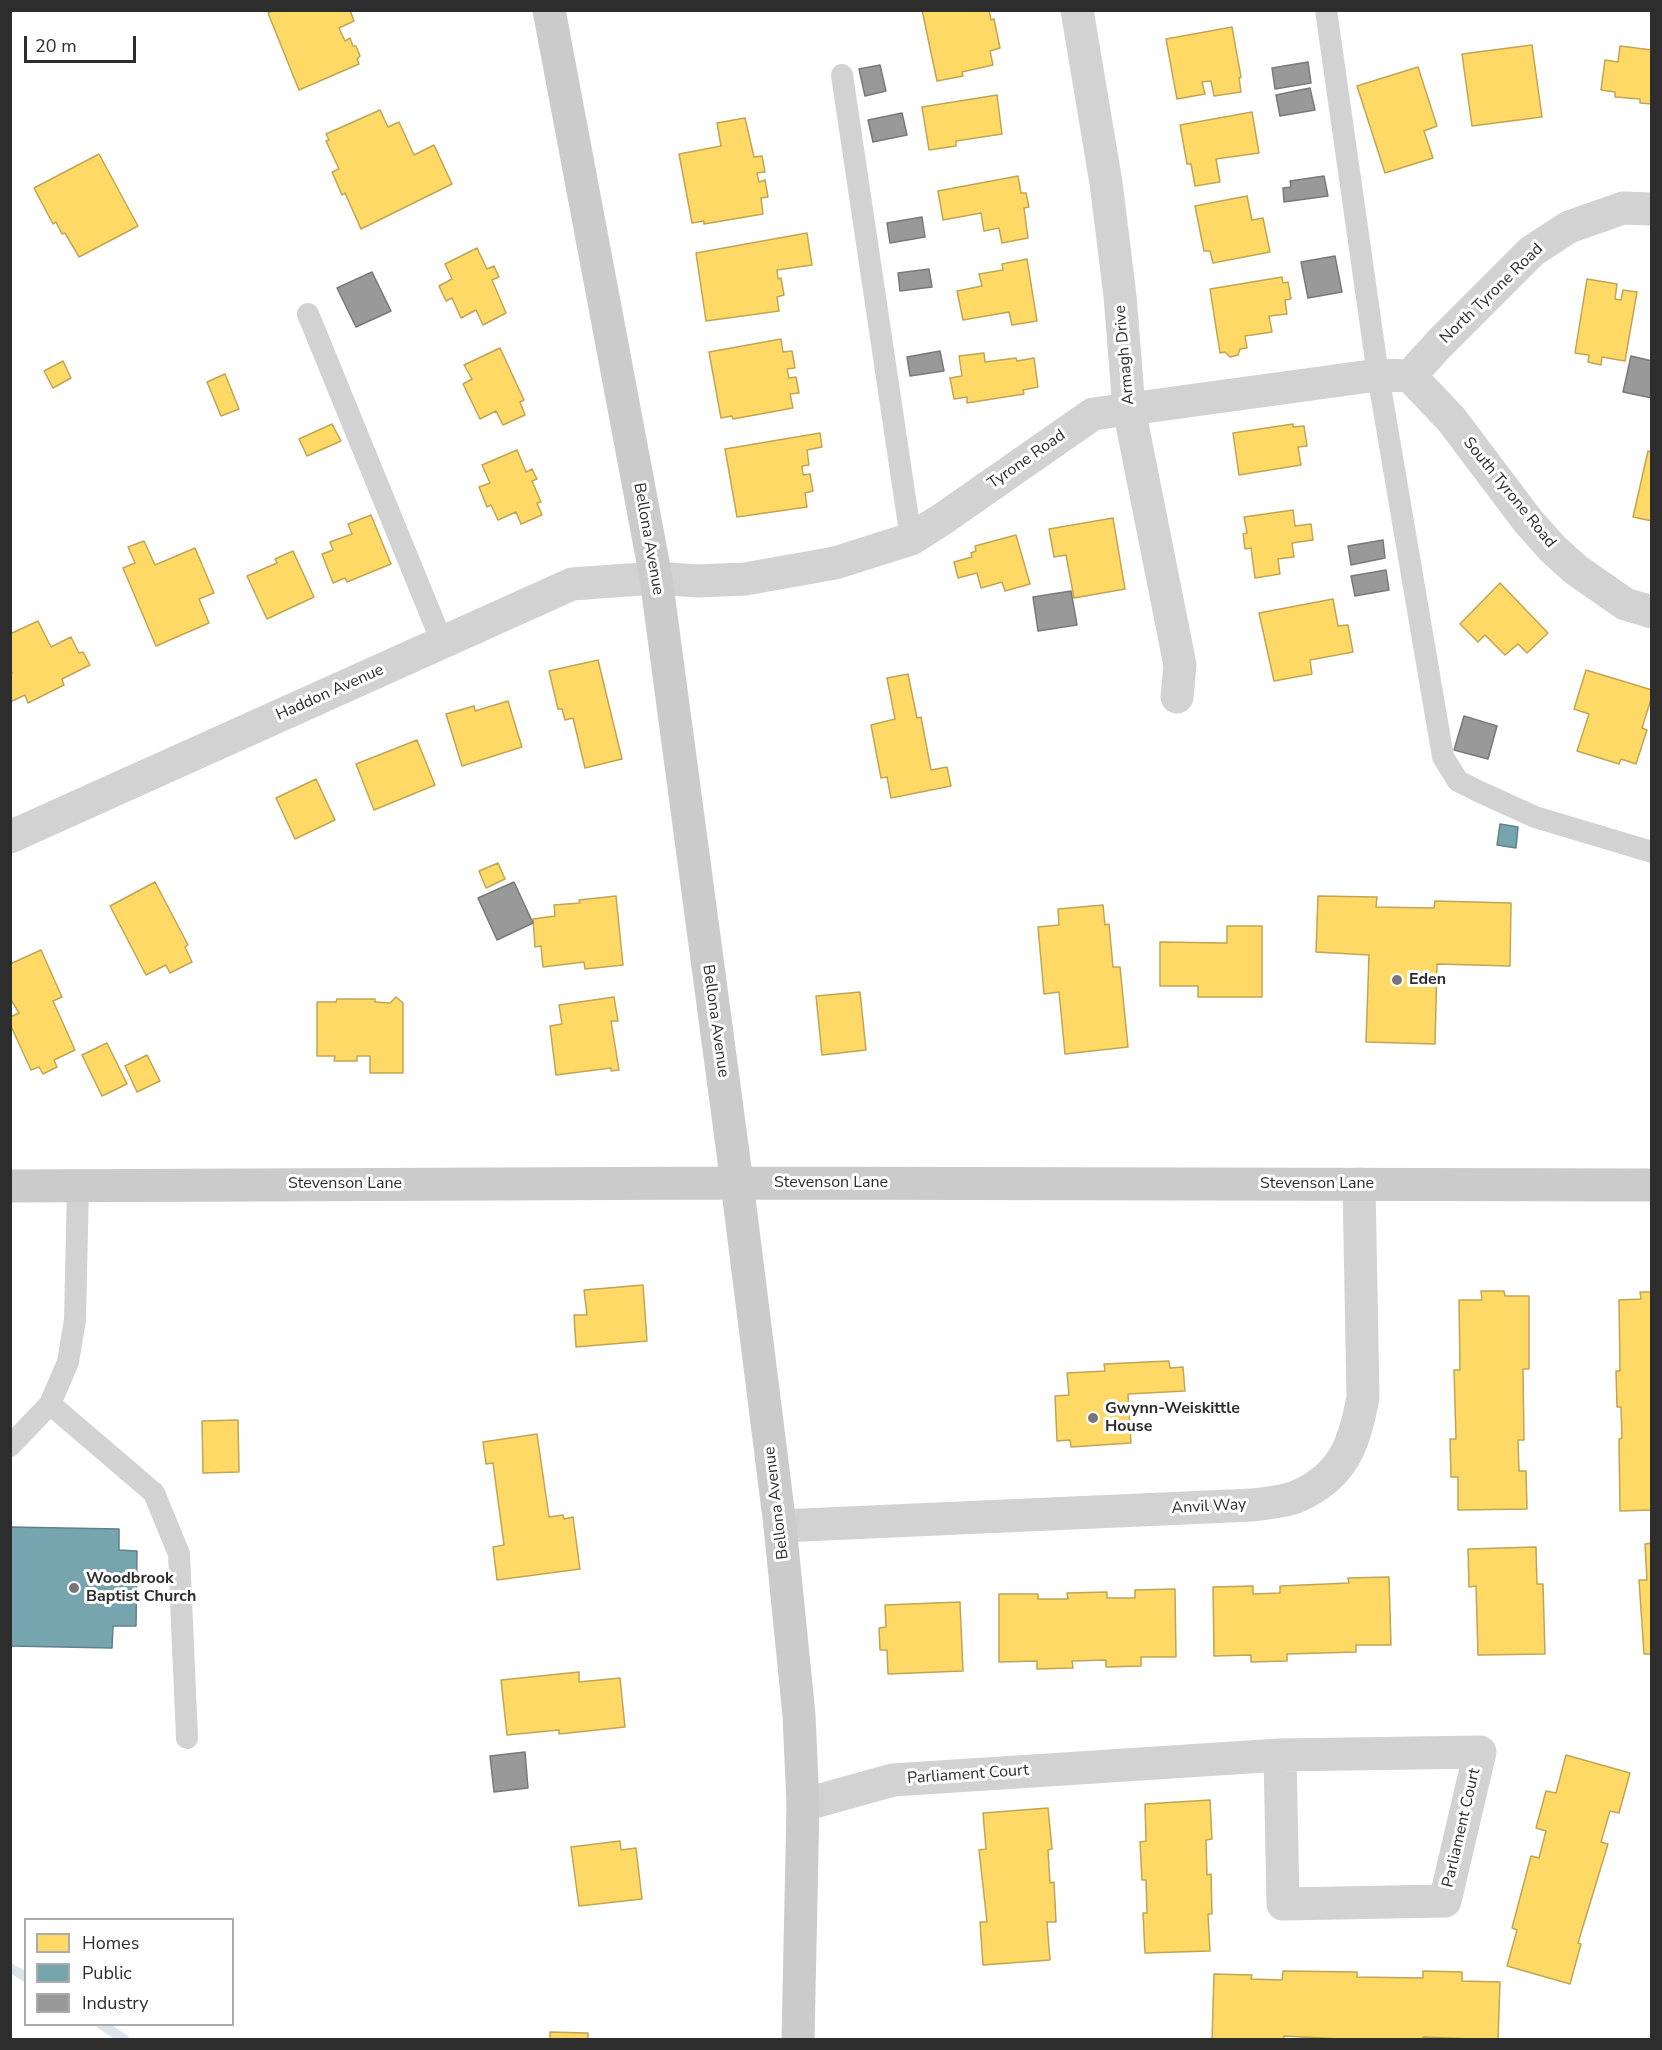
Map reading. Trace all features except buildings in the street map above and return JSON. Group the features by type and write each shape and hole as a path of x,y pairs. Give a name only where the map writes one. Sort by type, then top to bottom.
{"street":[{"name":"Bellona Avenue","path":"549,10 656,578 737,1183 780,1526 799,1715 803,1805 798,2040"},
{"name":"Armagh Drive","path":"1077,10 1107,195 1120,296 1129,408 1180,665 1177,697"},
{"name":"North Tyrone Road","path":"1410,376 1532,251 1569,227 1580,223 1623,208 1652,209"},
{"name":"Tyrone Road","path":"656,578 697,581 745,579 835,562 911,539 1093,414 1378,375 1410,376"},
{"name":"South Tyrone Road","path":"1410,376 1450,419 1528,521 1552,548 1575,569 1625,604 1652,612"},
{"name":"Haddon Avenue","path":"10,837 572,584 656,578"},
{"name":"Stevenson Lane","path":"10,1186 737,1183 1652,1185"},
{"name":"Anvil Way","path":"780,1526 1252,1505 1296,1497 1322,1482 1345,1458 1357,1430 1363,1397 1359,1184"},
{"name":"Parliament Court","path":"803,1805 893,1780 1280,1755 1480,1752 1444,1901 1283,1904 1280,1755"}],"lane":[{"path":"1326,10 1378,375 1443,757 1458,781 1488,796 1535,817 1652,852"},
{"path":"842,75 911,539"},
{"path":"308,314 442,642"},
{"path":"10,1446 50,1404 68,1362 75,1320 78,1185"},
{"path":"50,1404 154,1493 179,1554 187,1738"}],"waterway":[{"path":"10,1968 24,1976"},
{"path":"104,2026 125,2040"}],"place":[{"name":"Eden","path":"1397,980"},
{"name":"Gwynn-Weiskittle House","path":"1093,1418"},
{"name":"Woodbrook Baptist Church","path":"74,1588"}]}
